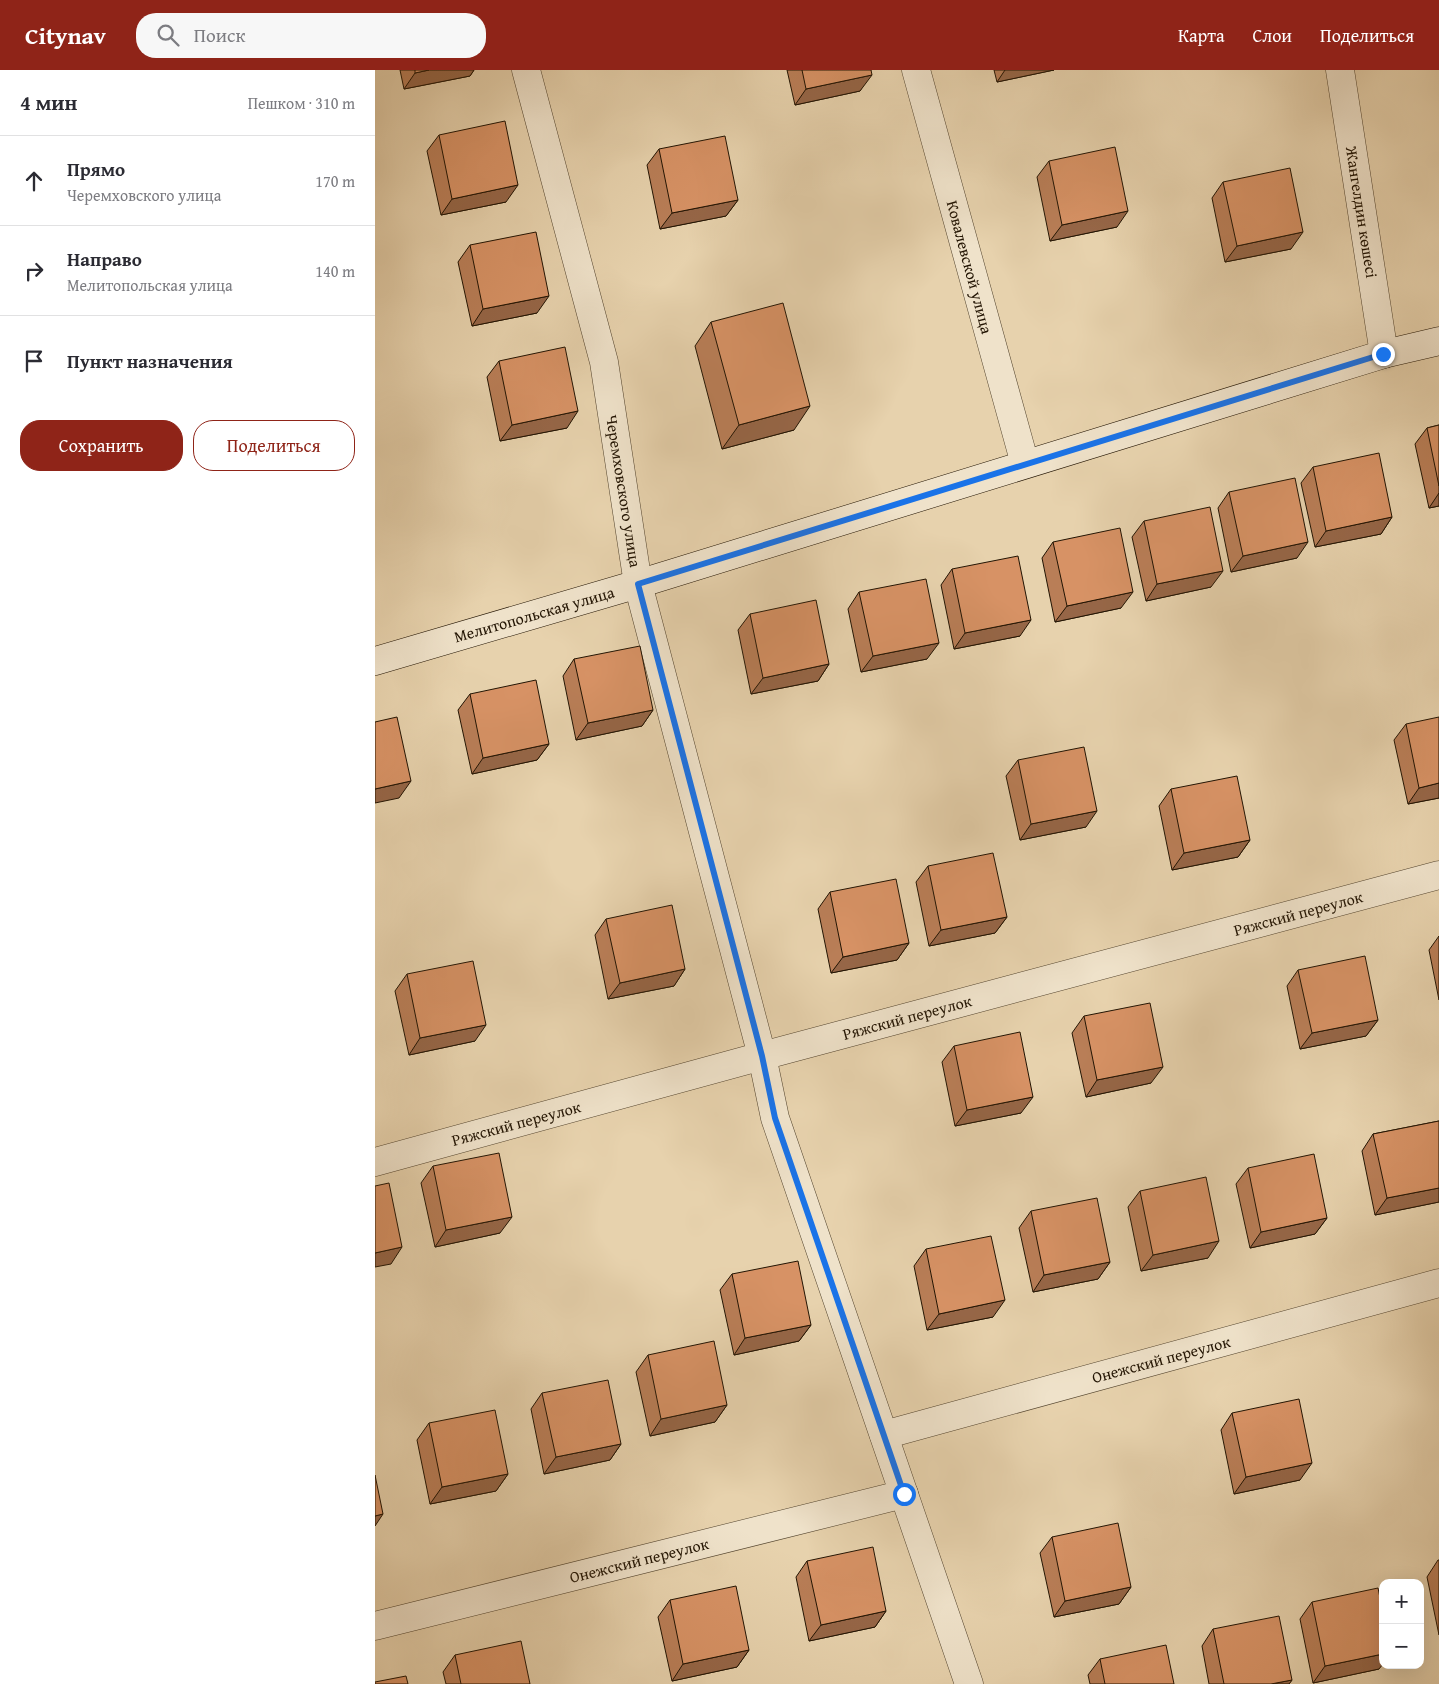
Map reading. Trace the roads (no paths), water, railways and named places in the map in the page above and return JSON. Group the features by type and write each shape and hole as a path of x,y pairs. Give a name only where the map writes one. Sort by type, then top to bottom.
{"street":[{"name":"Черемховского улица","path":"526,70 604,362 638,584 762,1056 775,1118 969,1684"},
{"name":"Ковалевской улица","path":"916,70 1025,464"},
{"name":"Жангелдин көшесі","path":"1340,70 1383,354"},
{"name":"Мелитопольская улица","path":"375,661 638,584 1383,354 1439,341"},
{"name":"Ряжский переулок","path":"375,1162 762,1056 1439,875"},
{"name":"Онежский переулок","path":"884,1435 1439,1283"},
{"name":"Онежский переулок","path":"375,1626 904,1494"}]}
